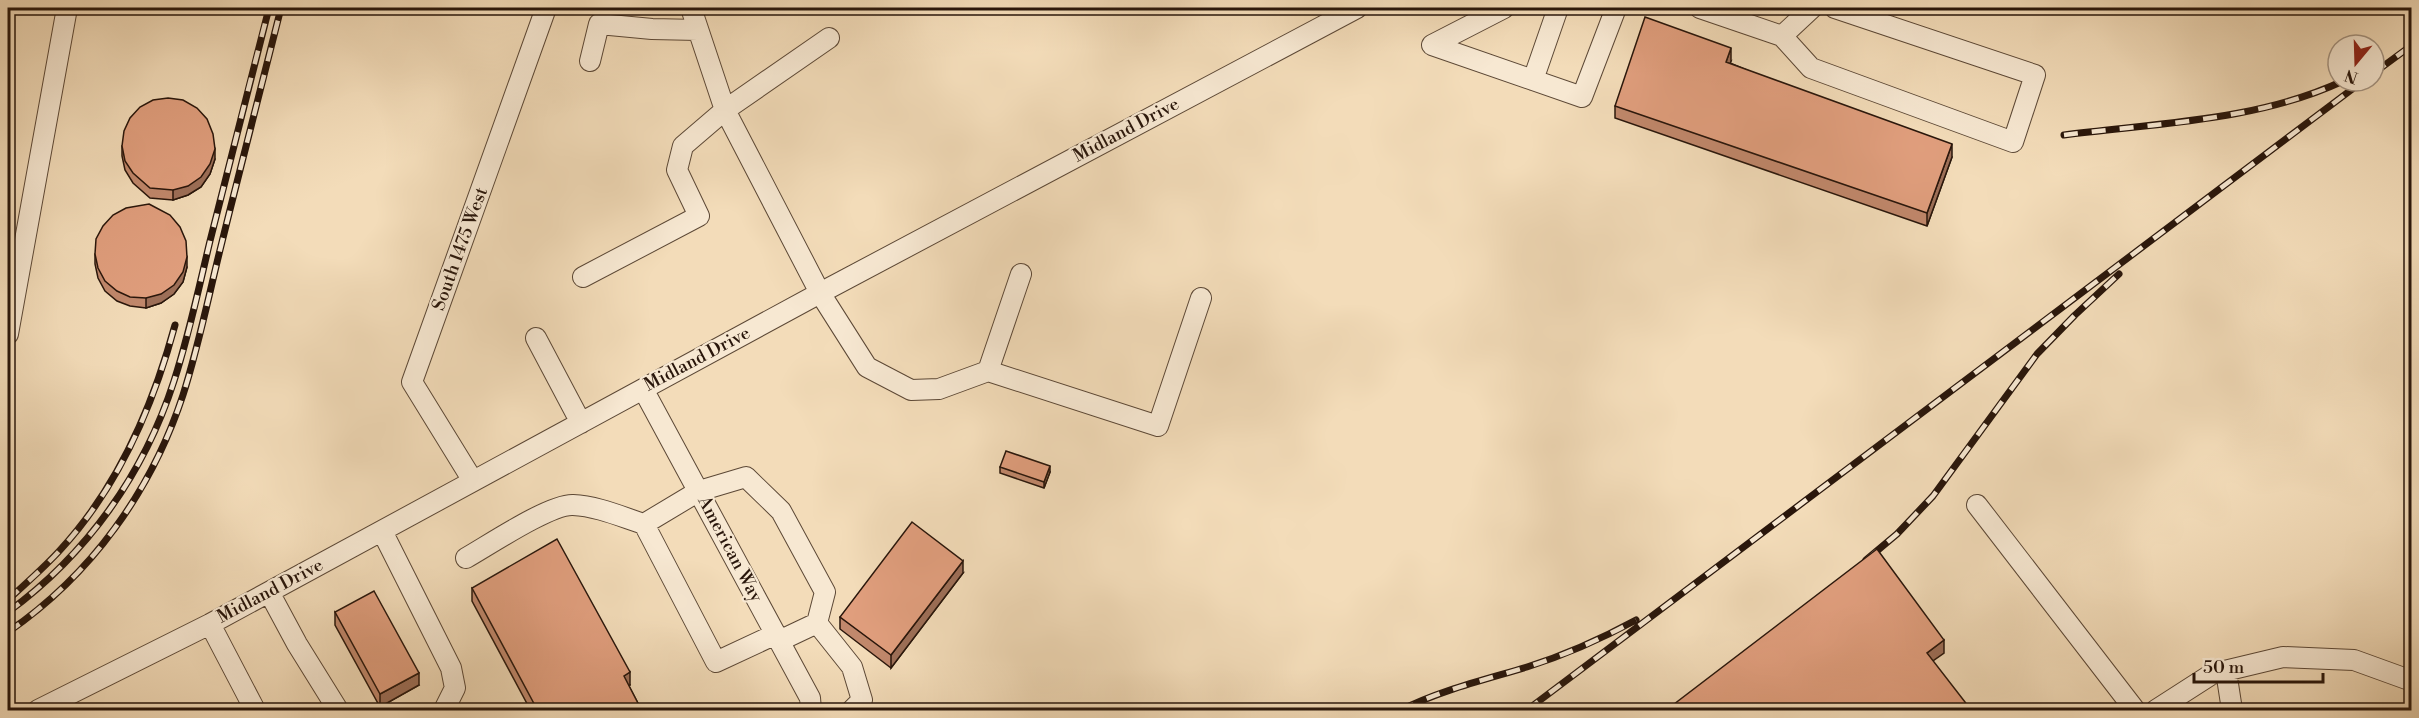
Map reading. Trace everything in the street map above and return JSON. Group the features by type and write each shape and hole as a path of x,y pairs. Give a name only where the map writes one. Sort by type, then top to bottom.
{"street":[{"path":"8,334 67,8"},
{"name":"South 1475 West","path":"473,481 412,382 546,8"},
{"path":"691,8 724,110 820,293 867,367 911,390 939,389 988,370 1158,426 1201,298"},
{"name":"Midland Drive","path":"38,711 210,624 820,293 1357,8"},
{"path":"1504,8 1432,45 1582,98 1616,8"},
{"path":"1533,80 1558,8"},
{"path":"1700,8 1782,36 1811,69 2013,142 2035,75 1835,8"},
{"path":"1782,36 1812,8"},
{"path":"590,61 599,24 698,30"},
{"path":"583,278 699,216 677,170 683,146 724,110 829,38"},
{"path":"988,370 1021,274"},
{"path":"536,338 581,423"},
{"name":"American Way","path":"643,389 810,698 811,711"},
{"path":"645,524 699,491 746,477 781,511 825,592 817,623"},
{"path":"466,558 543,514 571,505 592,508 645,524 716,662 817,623"},
{"path":"1977,505 2135,711"},
{"path":"382,531 451,668 455,688 444,711"},
{"path":"269,592 297,644 338,711"},
{"path":"817,623 852,667 862,700 852,711"},
{"path":"210,624 255,711"},
{"path":"2156,710 2212,674 2283,657 2354,660 2412,681"},
{"path":"2226,671 2232,711"}],"building":[{"path":"1645,17 1731,48 1726,62 1952,144 1927,213 1615,106"},
{"path":"168,98 183,100 197,108 207,119 213,134 215,149 210,164 201,177 188,186 173,190 150,188 133,173 125,161 122,146 124,131 130,118 140,107 153,100"},
{"path":"149,204 170,215 180,227 186,241 187,257 183,272 174,285 161,294 146,298 130,297 117,291 105,281 98,268 95,254 96,239 103,226 113,215 126,208"},
{"path":"1006,451 1050,466 1044,482 1000,467"},
{"path":"912,522 963,561 891,655 840,617"},
{"path":"557,539 630,672 624,676 642,711 538,711 472,588"},
{"path":"1877,549 1944,640 1927,653 1972,711 1665,711"},
{"path":"374,591 419,673 380,694 335,612"}],"railway":[{"path":"8,612 63,565 87,538 109,510 147,448 174,381 189,329 269,8"},
{"path":"8,632 66,585 91,558 135,498 170,431 193,359 281,8"},
{"path":"2386,64 2412,45"},
{"path":"2064,135 2171,123 2242,112 2276,105 2326,88"},
{"path":"1527,710 2347,93"},
{"path":"1866,560 1897,534 1933,496 2037,354 2119,274"},
{"path":"8,600 42,569 82,525 117,472 145,415 175,325"},
{"path":"1401,710 1447,691 1555,657 1636,620"}]}
